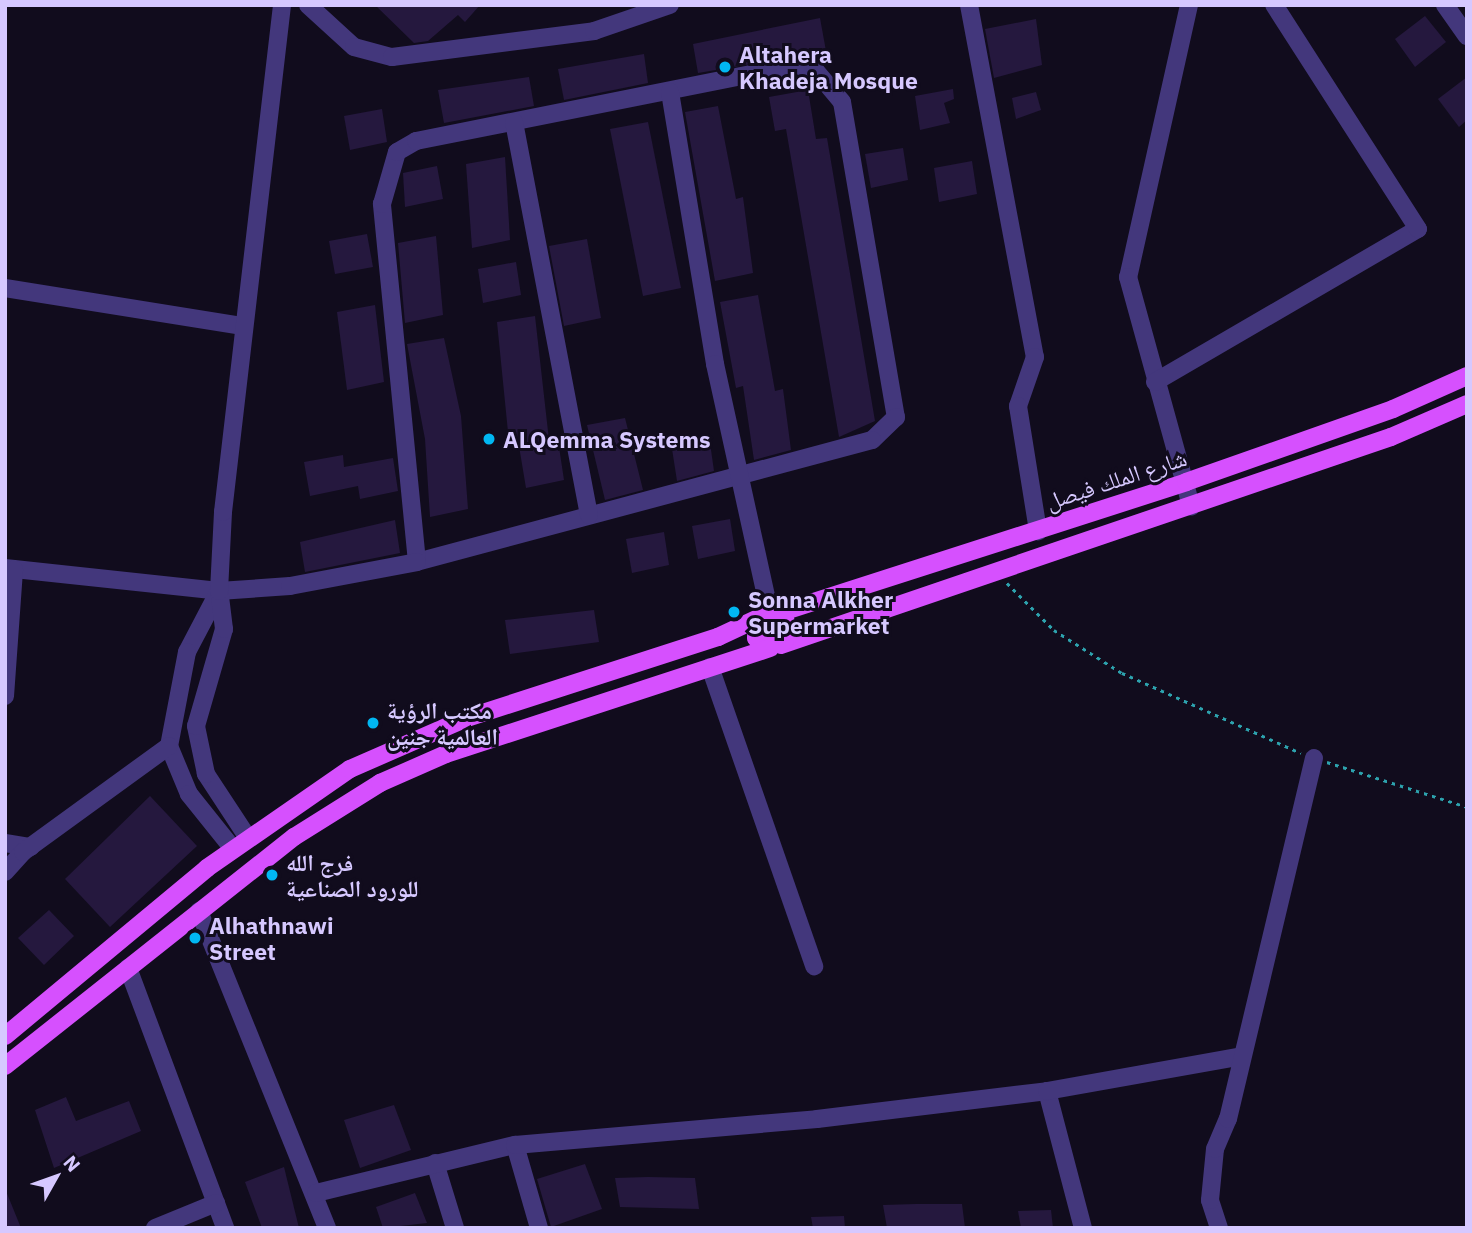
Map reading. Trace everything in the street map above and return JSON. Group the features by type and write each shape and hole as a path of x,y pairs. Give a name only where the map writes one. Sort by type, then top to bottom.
{"main road":[{"name":"شارع الملك فيصل","path":"5,1036 183,888 248,838 350,769 408,742 768,617 1186,482 1393,409 1467,376"},
{"path":"5,1066 294,837 380,783 710,667 1191,506 1467,404"},
{"path":"768,617 789,631 775,646 756,638 768,617"},
{"path":"183,888 200,890 199,911"}],"street":[{"path":"248,838 198,752 196,726 224,629 219,591 243,326 282,5"},
{"path":"308,5 354,47 392,57 594,32 670,5"},
{"path":"969,5 1035,357 1018,406 1038,531"},
{"path":"1189,5 1128,277 1191,506"},
{"path":"1155,382 1418,229 1274,5"},
{"path":"1445,5 1467,36"},
{"path":"5,696 9,569 219,591 290,586 417,562 872,440 896,417 897,396 842,102 833,87 801,65 406,145 391,162 382,198 417,562"},
{"path":"670,92 739,476 768,617"},
{"path":"514,122 589,515"},
{"path":"5,288 243,326"},
{"path":"219,591 187,652 169,746 189,794 233,849"},
{"path":"710,667 814,966"},
{"path":"5,872 31,847 169,746"},
{"path":"1217,1227 1210,1174 1314,758"},
{"path":"5,843 31,847"},
{"path":"199,911 316,1194 327,1228"},
{"path":"128,968 225,1228"},
{"path":"316,1194 515,1145 817,1119 1047,1091 1238,1057"},
{"path":"1047,1091 1083,1228"},
{"path":"515,1145 539,1228"},
{"path":"435,1163 455,1228"},
{"path":"155,1228 216,1203"}],"path":[{"path":"994,571 1054,630 1122,673 1314,758 1467,807"}],"building":[{"path":"375,5 480,5 465,22 458,15 428,41 414,43"},
{"path":"1425,16 1446,42 1415,67 1395,39"},
{"path":"820,18 826,51 698,73 693,44"},
{"path":"1036,19 1042,65 994,78 985,29"},
{"path":"644,54 648,83 564,100 558,69"},
{"path":"529,77 534,106 444,123 438,90"},
{"path":"1467,77 1467,120 1459,127 1438,99"},
{"path":"953,89 954,99 944,103 950,123 920,130 915,96"},
{"path":"808,90 816,139 827,138 875,421 839,437 786,129 775,131 769,97"},
{"path":"1036,92 1041,110 1016,119 1012,98"},
{"path":"718,106 736,199 743,197 753,273 715,281 685,112"},
{"path":"382,109 387,142 350,150 344,116"},
{"path":"648,122 681,288 643,296 610,129"},
{"path":"903,148 908,180 871,188 865,154"},
{"path":"505,157 510,240 472,248 466,164"},
{"path":"972,161 977,194 939,202 934,168"},
{"path":"437,166 443,199 405,207 403,173"},
{"path":"367,234 373,267 335,274 329,241"},
{"path":"436,236 443,315 405,323 398,243"},
{"path":"587,239 601,318 564,326 549,246"},
{"path":"516,262 521,295 483,303 478,269"},
{"path":"758,295 775,391 783,389 791,450 754,460 743,386 736,388 720,302"},
{"path":"375,305 384,382 347,390 337,312"},
{"path":"535,316 550,449 559,447 564,480 526,488 518,440 509,442 497,322"},
{"path":"444,338 461,416 468,509 430,517 425,439 407,344"},
{"path":"625,418 643,490 605,500 587,425"},
{"path":"710,443 714,471 677,481 672,449"},
{"path":"343,455 344,467 393,458 398,491 360,499 358,486 310,496 304,462"},
{"path":"730,519 735,551 698,559 692,526"},
{"path":"395,520 400,553 305,572 300,542"},
{"path":"664,532 669,565 632,573 626,539"},
{"path":"594,610 599,642 510,654 505,620"},
{"path":"150,796 197,846 110,927 65,879"},
{"path":"49,910 74,936 44,965 18,938"},
{"path":"66,1097 76,1121 129,1101 141,1131 54,1168 35,1110"},
{"path":"394,1105 411,1150 360,1168 344,1120"},
{"path":"585,1164 602,1209 551,1227 537,1179"},
{"path":"284,1167 299,1228 262,1228 245,1182"},
{"path":"615,1178 695,1178 699,1209 620,1207"},
{"path":"6,1191 21,1228 5,1228"},
{"path":"415,1193 427,1223 383,1228 376,1207"},
{"path":"962,1204 965,1228 887,1228 883,1205"},
{"path":"1051,1210 1053,1228 1021,1228 1018,1211"},
{"path":"844,1216 845,1228 813,1228 811,1217"}],"place":[{"name":"Altahera Khadeja Mosque","path":"725,67"},
{"name":"ALQemma Systems","path":"489,439"},
{"name":"Sonna Alkher Supermarket","path":"734,612"},
{"name":"مكتب الرؤية العالمية جنين","path":"373,723"},
{"name":"فرج الله للورود الصناعية","path":"272,875"},
{"name":"Alhathnawi Street","path":"195,938"}]}
